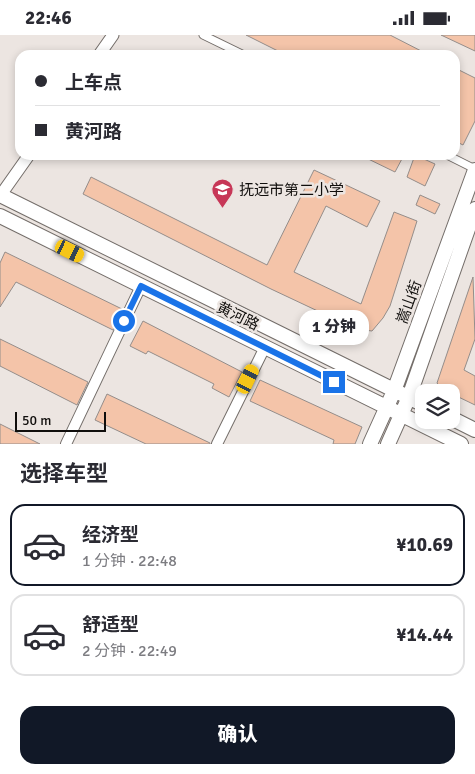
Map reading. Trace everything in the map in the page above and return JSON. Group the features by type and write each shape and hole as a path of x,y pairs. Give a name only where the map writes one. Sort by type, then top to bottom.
{"main road":[{"name":"嵩山街","path":"370,444 394,391 475,169"},
{"name":"黄河路","path":"0,196 415,400"},
{"name":"嵩山街","path":"388,444 409,397 475,209"},
{"name":"黄河路","path":"0,216 461,444"},
{"path":"460,422 475,430"}],"street":[{"path":"102,50 113,35"},
{"path":"203,35 234,50"},
{"path":"0,196 25,160"},
{"path":"457,160 475,169"},
{"path":"66,444 141,286"},
{"path":"217,444 264,347"}],"building":[{"path":"246,35 390,35 419,50 276,50"},
{"path":"441,35 475,35 475,51"},
{"path":"460,70 475,78 475,121 463,145 460,144"},
{"path":"370,160 401,160 395,172"},
{"path":"413,160 426,160 435,164 425,186 407,177"},
{"path":"314,170 380,201 367,227 326,206 294,272 361,304 394,212 417,221 390,306 372,331 356,329 271,289 83,194 91,177 267,265"},
{"path":"420,195 440,204 435,214 416,205"},
{"path":"5,252 122,309 113,330 16,282 0,307 0,263"},
{"path":"473,277 475,339 464,370 475,376 475,405 460,398 460,384 437,383"},
{"path":"143,321 242,372 229,397 212,388 214,384 148,351 146,354 130,346"},
{"path":"0,339 88,382 77,405 0,366"},
{"path":"260,380 362,427 355,444 333,444 334,440 250,401"},
{"path":"107,394 210,444 146,444 95,420"},
{"path":"0,424 40,444 0,444"}],"place":[{"name":"抚远市第二小学","path":"223,209"}],"route":[{"path":"124,321 141,286 334,382"}]}
